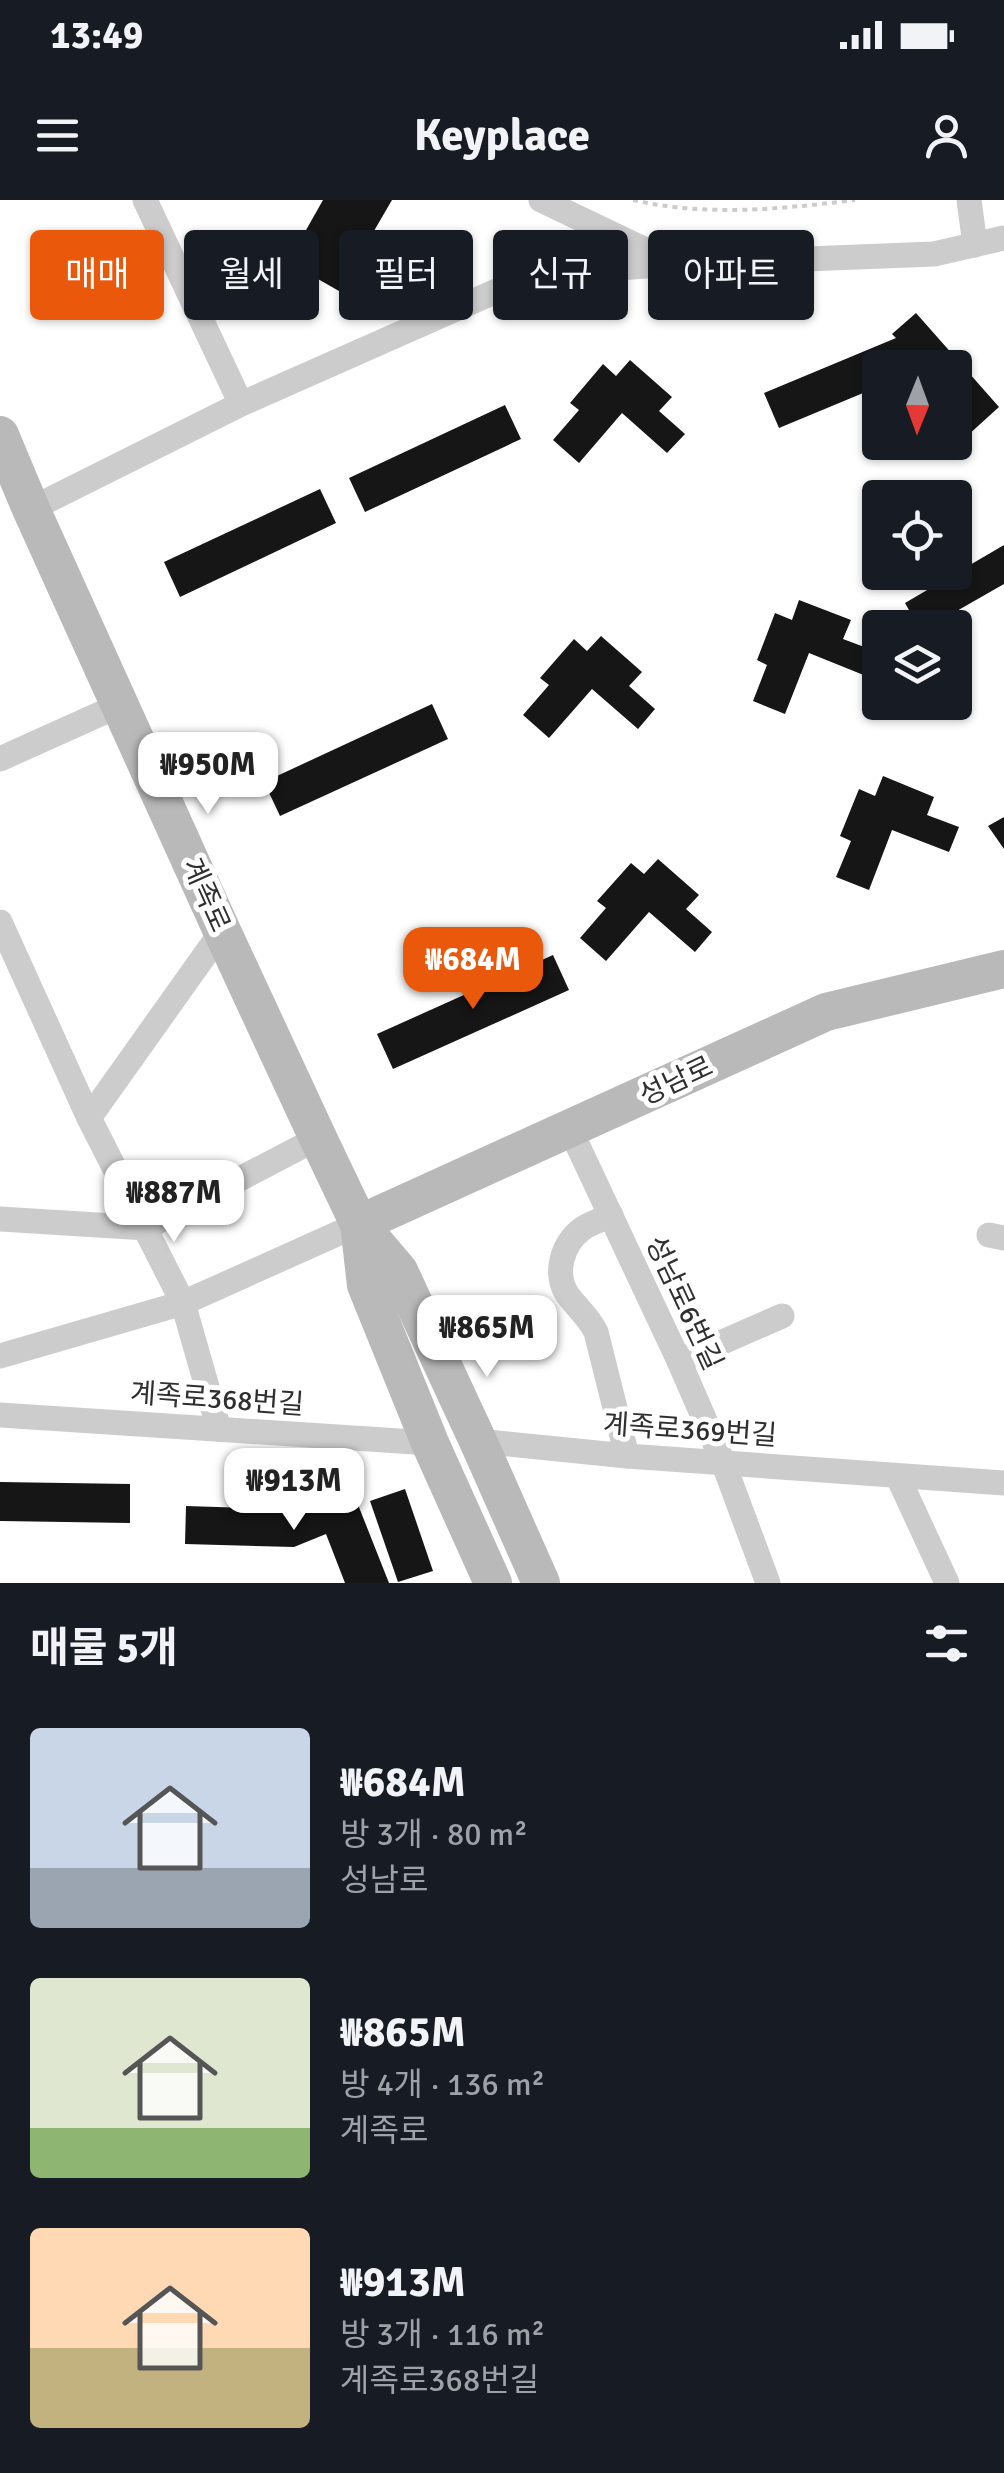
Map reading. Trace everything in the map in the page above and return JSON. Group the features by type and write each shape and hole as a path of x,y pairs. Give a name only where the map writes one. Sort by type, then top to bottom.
{"main road":[{"name":"계족로","path":"0,435 318,1138 359,1224 398,1271 541,1583"},
{"name":"성남로","path":"359,1224 826,1012 1004,968"},
{"name":"계족로","path":"359,1224 366,1285 430,1443 493,1583"}],"street":[{"path":"145,200 241,404"},
{"path":"540,200 648,251"},
{"path":"969,200 975,245"},
{"path":"814,259 934,254 1004,240"},
{"path":"31,509 241,404 508,286 589,270 648,266"},
{"path":"0,759 120,706"},
{"path":"0,922 7,959 183,1303 219,1429"},
{"path":"89,1118 222,930"},
{"name":"성남로6번길","path":"570,1130 680,1361 768,1583"},
{"path":"0,1219 146,1228 318,1138"},
{"name":"성남로6번길","path":"611,1215 582,1228 570,1241 561,1259 560,1279 596,1332 627,1456"},
{"path":"0,1356 183,1303 359,1224"},
{"path":"680,1361 782,1316"},
{"name":"계족로368번길","path":"0,1415 430,1443"},
{"name":"계족로369번길","path":"478,1440 627,1456 1004,1483"},
{"path":"898,1477 947,1583"}],"path":[{"path":"633,200 663,207 717,211 855,200"}],"building":[{"path":"323,200 392,200 375,230 339,230 339,291 319,280 319,230 306,230"},
{"path":"916,313 949,350 867,350 896,338 892,334"},
{"path":"862,352 862,393 779,428 764,393"},
{"path":"630,360 672,397 659,411 685,434 667,453 622,413 579,463 553,440 579,410 570,403 603,364 616,376"},
{"path":"972,376 999,407 972,431"},
{"path":"505,405 521,439 365,512 349,478"},
{"path":"320,489 336,523 180,597 164,562"},
{"path":"1004,545 1004,584 958,610 909,610 905,603 927,590 972,590 972,564"},
{"path":"799,600 851,620 843,639 862,646 862,674 809,653 785,714 753,701 767,665 757,660 775,613 792,620"},
{"path":"601,636 642,672 629,686 655,709 638,729 592,689 549,738 523,715 549,685 540,678 574,639 587,651"},
{"path":"432,704 448,739 280,816 264,782"},
{"path":"883,776 934,797 927,815 959,827 949,852 892,830 869,890 836,877 851,841 840,836 859,789 875,796"},
{"path":"1004,817 1004,849 988,826"},
{"path":"658,859 699,895 686,909 712,932 695,952 649,912 606,961 580,938 606,908 597,901 631,863 644,874"},
{"path":"553,955 569,990 393,1069 377,1034"},
{"path":"0,1482 130,1484 130,1523 0,1521"},
{"path":"405,1489 433,1571 398,1582 370,1501"},
{"path":"353,1492 389,1583 345,1583 326,1534 294,1547 185,1544 186,1506 307,1510"}]}
